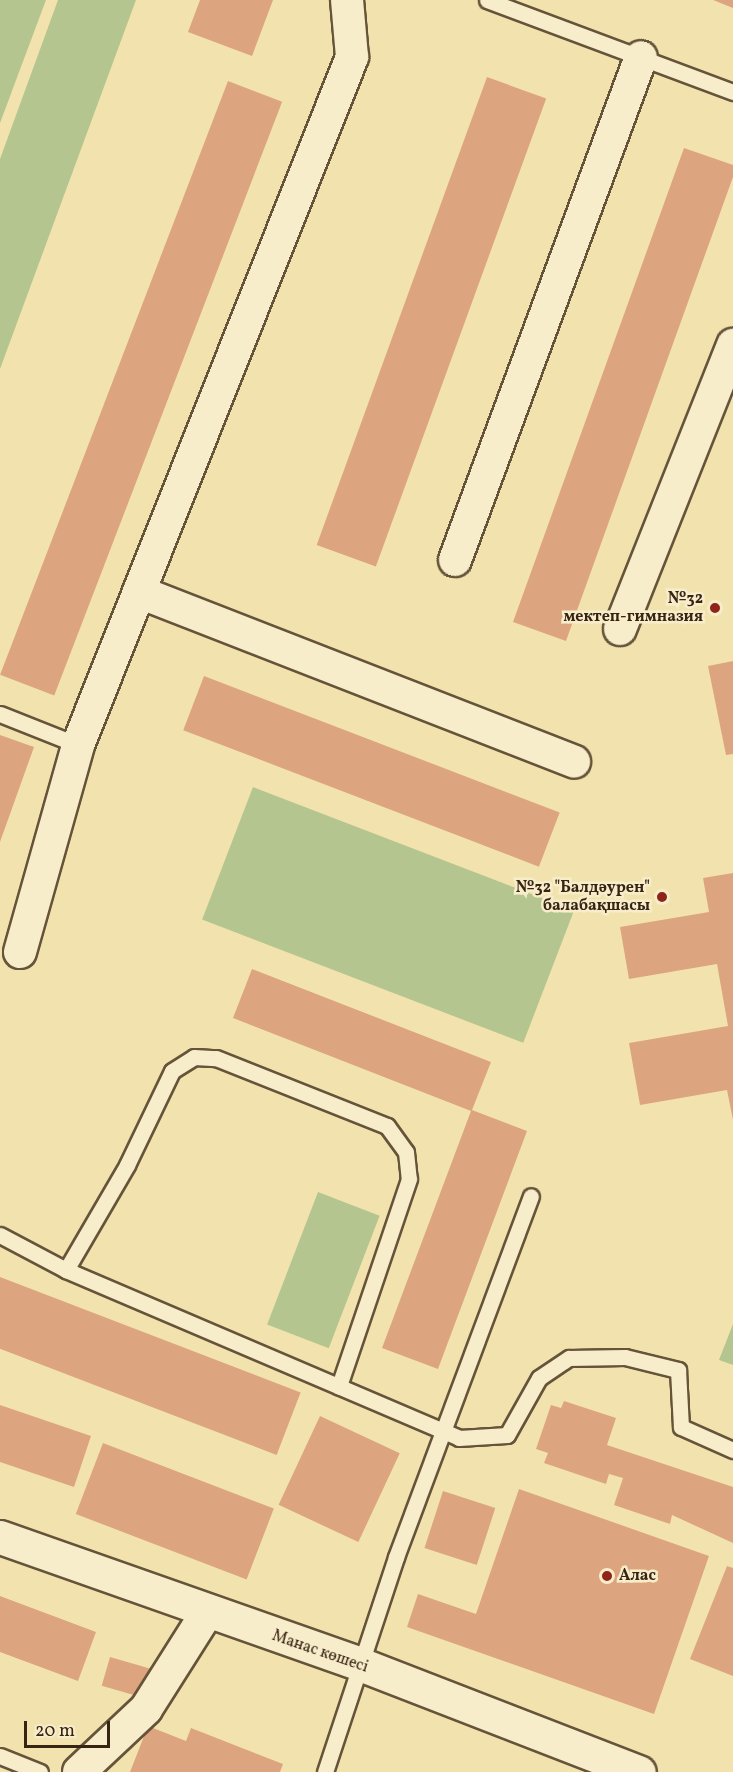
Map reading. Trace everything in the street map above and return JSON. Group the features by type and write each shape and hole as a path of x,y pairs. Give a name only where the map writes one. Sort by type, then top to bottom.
{"street":[{"path":"20,952 78,745 352,57 347,0"},
{"path":"455,560 641,57"},
{"path":"620,629 733,345"},
{"path":"139,592 574,762"},
{"name":"Манас көшесі","path":"0,1538 206,1614 360,1664 639,1772"},
{"path":"79,1772 146,1709 206,1614"}],"lane":[{"path":"488,0 733,92"},
{"path":"0,714 78,745"},
{"path":"66,1270 128,1165 172,1071 194,1057 216,1058 387,1126 406,1152 409,1179 339,1386"},
{"path":"325,1772 360,1664 531,1196"},
{"path":"0,1235 66,1270 459,1438 507,1435 539,1378 569,1358 626,1357 678,1370 681,1427 733,1450"},
{"path":"0,1756 40,1772"}],"green space":[{"path":"0,0 46,0 0,123"},
{"path":"58,0 136,0 0,369 0,159"},
{"path":"253,787 574,910 523,1043 202,920"},
{"path":"318,1192 380,1216 329,1348 267,1325"},
{"path":"733,1324 733,1365 719,1360"}],"building":[{"path":"200,0 273,0 252,56 188,32"},
{"path":"713,0 733,0 733,8"},
{"path":"487,77 546,99 376,567 317,545"},
{"path":"228,81 282,102 54,696 0,675"},
{"path":"684,148 733,165 733,177 566,641 513,622"},
{"path":"733,661 733,754 726,755 708,666"},
{"path":"204,676 560,813 539,867 183,730"},
{"path":"0,735 34,747 0,842"},
{"path":"733,873 733,1120 727,1090 640,1105 629,1043 728,1026 717,964 629,979 620,927 709,912 703,878"},
{"path":"252,969 491,1062 472,1110 527,1131 438,1369 382,1348 471,1111 233,1018"},
{"path":"0,1277 301,1392 277,1455 0,1349"},
{"path":"564,1401 616,1418 607,1445 733,1487 733,1543 672,1515 670,1524 614,1505 623,1478 609,1474 606,1484 544,1463 548,1453 536,1449 551,1405 561,1408"},
{"path":"0,1405 91,1436 74,1487 0,1462"},
{"path":"320,1416 400,1453 358,1542 279,1505"},
{"path":"103,1443 274,1509 247,1580 76,1514"},
{"path":"519,1489 709,1556 654,1714 407,1627 418,1594 476,1614"},
{"path":"443,1491 495,1508 477,1565 424,1548"},
{"path":"727,1566 733,1568 733,1676 690,1659"},
{"path":"0,1596 96,1632 78,1681 0,1652"},
{"path":"110,1657 153,1669 145,1698 102,1686"},
{"path":"148,1726 186,1741 191,1728 283,1764 280,1772 130,1772"}],"place":[{"name":"№32 мектеп-гимназия","path":"715,608"},
{"name":"№32 \"Балдәурен\" балабақшасы","path":"662,897"},
{"name":"Алас","path":"607,1576"}]}
